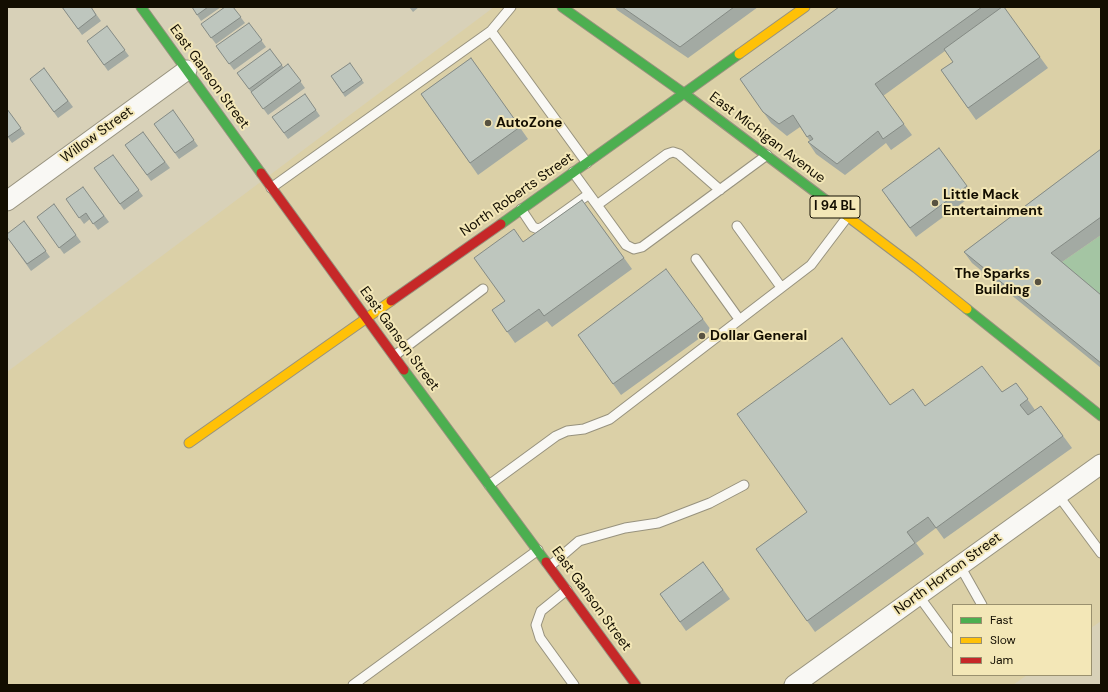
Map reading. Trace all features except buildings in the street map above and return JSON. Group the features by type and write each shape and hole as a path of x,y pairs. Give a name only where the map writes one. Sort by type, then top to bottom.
{"street":[{"name":"East Ganson Street","path":"141,7 366,319 550,566 636,685"},
{"name":"East Michigan Avenue","path":"562,7 685,94 848,216 916,268 1101,416"},
{"name":"North Roberts Street","path":"189,443 685,94 805,7"},
{"name":"Willow Street","path":"7,201 187,70"},
{"name":"North Horton Street","path":"794,685 1101,464"}],"lane":[{"path":"271,188 491,31 511,7"},
{"path":"491,31 587,163"},
{"path":"597,205 667,154 673,152 679,154 720,190"},
{"path":"574,172 626,245 634,250 642,247 767,155"},
{"path":"521,209 534,227 538,229 589,194"},
{"path":"489,485 556,436 567,431 584,429 610,419 811,265 848,216"},
{"path":"737,226 781,287"},
{"path":"696,259 740,319"},
{"path":"394,356 483,289"},
{"path":"550,566 579,541 625,528 658,523 710,503 744,485"},
{"path":"1058,495 1101,553"},
{"path":"353,685 538,550"},
{"path":"960,566 981,604"},
{"path":"567,590 541,611 536,625 540,638 574,685"},
{"path":"918,595 952,641"}],"shaded area":[{"path":"494,7 1101,7 1101,621 1092,627 1092,604 952,604 952,676 1026,676 1013,685 7,685 7,372"}],"green space":[{"path":"1101,235 1101,300 1059,264"}],"traffic: fast":[{"path":"141,7 261,173"},
{"path":"562,7 685,94 847,216"},
{"path":"501,224 739,54"},
{"path":"967,309 1101,416"},
{"path":"404,370 546,562"}],"traffic: slow":[{"path":"739,54 805,7"},
{"path":"847,216 967,309"},
{"path":"189,443 391,301"}],"traffic: jam":[{"path":"261,173 404,370"},
{"path":"391,301 501,224"},
{"path":"546,562 636,685"}],"place":[{"name":"AutoZone","path":"488,123"},
{"name":"Little Mack Entertainment","path":"935,203"},
{"name":"The Sparks Building","path":"1038,282"},
{"name":"Dollar General","path":"702,336"}]}
